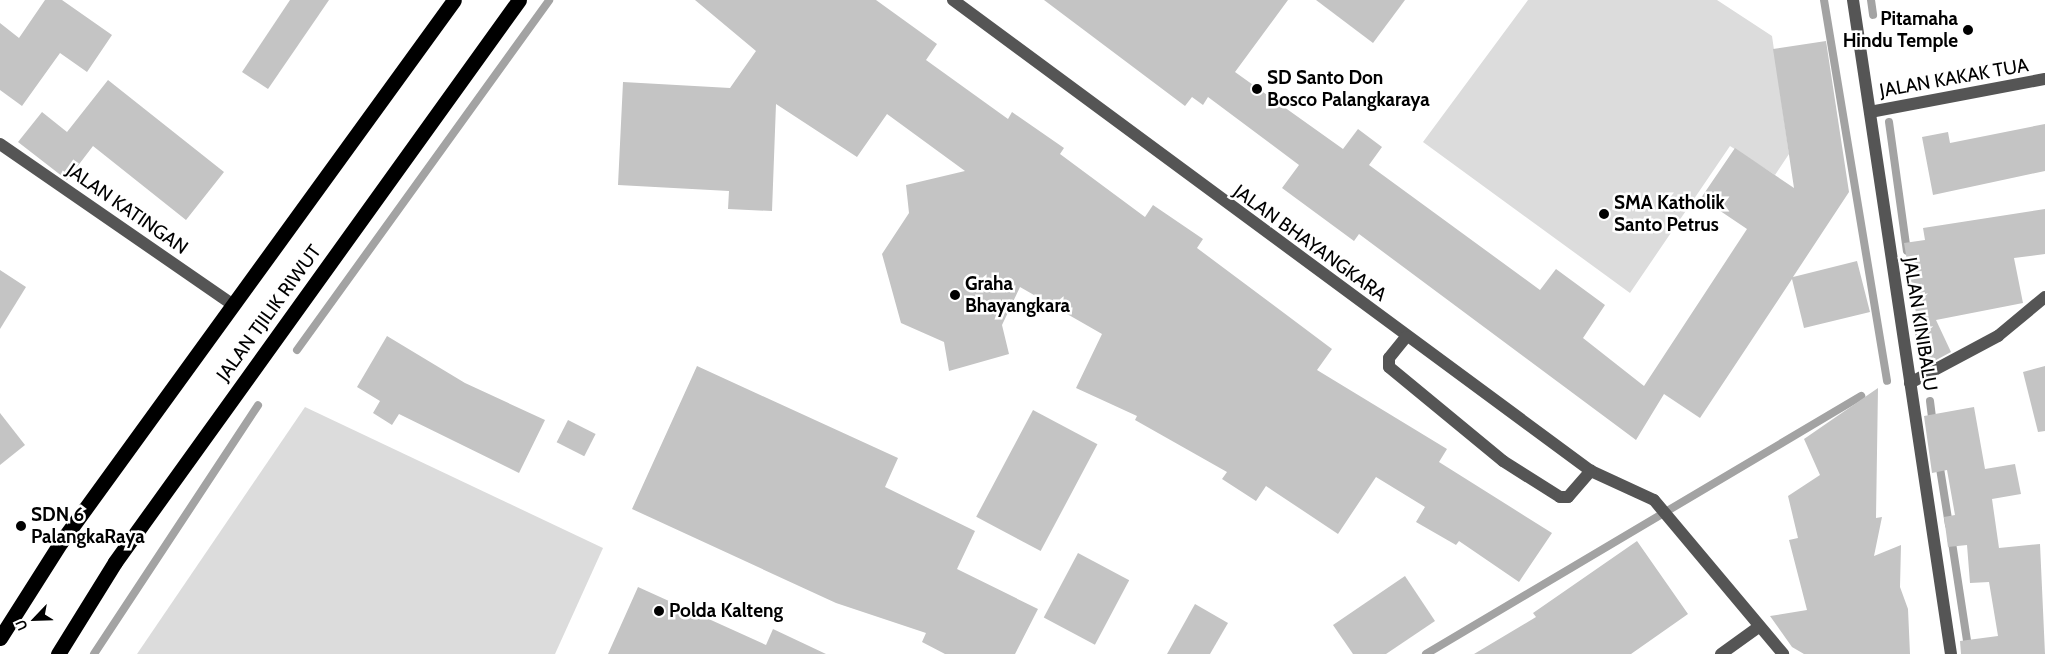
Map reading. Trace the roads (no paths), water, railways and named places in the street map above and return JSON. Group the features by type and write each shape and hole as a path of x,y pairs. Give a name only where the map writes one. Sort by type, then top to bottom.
{"highway":[{"name":"JALAN TJILIK RIWUT","path":"0,638 61,542 454,0"},
{"name":"JALAN TJILIK RIWUT","path":"58,654 115,562 519,0"}],"street":[{"name":"JALAN BHAYANGKARA","path":"953,0 1591,472 1654,500 1682,529 1757,628"},
{"name":"JALAN KINIBALU","path":"1852,0 1951,654"},
{"name":"JALAN KAKAK TUA","path":"1870,112 2045,79"},
{"name":"JALAN KATINGAN","path":"0,144 233,306"},
{"path":"1910,383 1998,336 2045,297"},
{"path":"1406,337 1389,358 1389,367 1503,461 1560,497 1568,497 1591,472"},
{"path":"1720,654 1757,628 1783,654"}],"waterway":[{"path":"297,350 549,0"},
{"path":"1824,0 1887,381"},
{"path":"1871,0 1873,15"},
{"path":"1889,122 1907,251"},
{"path":"1918,322 1921,345"},
{"path":"1426,654 1861,396"},
{"path":"1930,401 1933,424"},
{"path":"94,654 258,405"},
{"path":"1939,462 1949,525"},
{"path":"1951,536 1969,654"}],"place":[{"name":"Pitamaha Hindu Temple","path":"1968,30"},
{"name":"SD Santo Don Bosco Palangkaraya","path":"1257,89"},
{"name":"SMA Katholik Santo Petrus","path":"1604,214"},
{"name":"Graha Bhayangkara","path":"955,295"},
{"name":"SDN 6 PalangkaRaya","path":"21,526"},
{"name":"Polda Kalteng","path":"659,611"}]}
